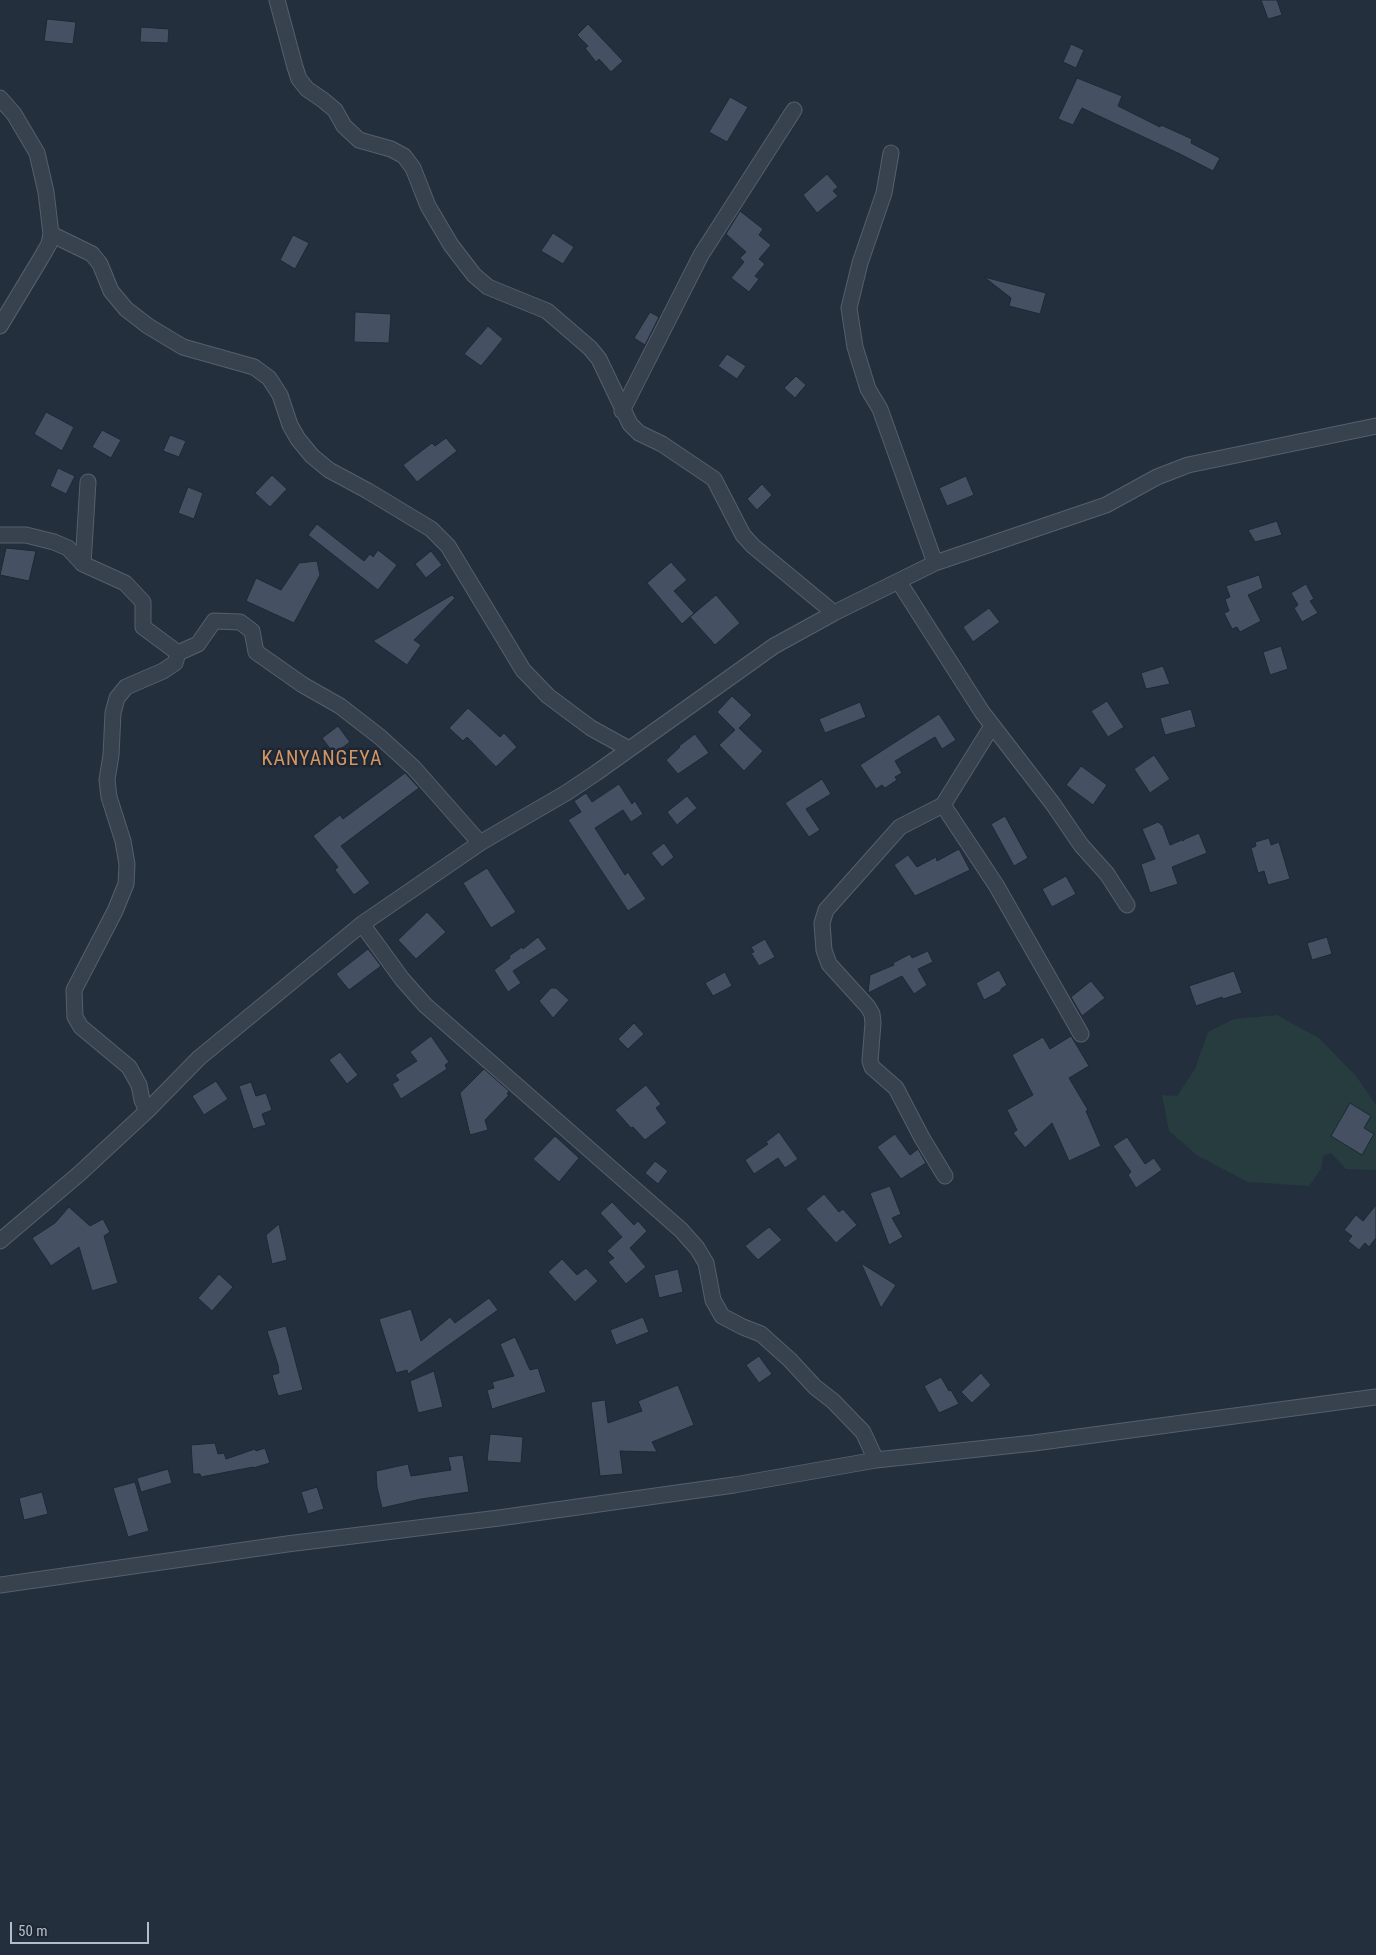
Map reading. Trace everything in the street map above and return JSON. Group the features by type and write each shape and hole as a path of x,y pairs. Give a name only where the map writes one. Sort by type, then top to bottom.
{"street":[{"path":"277,0 297,73 306,89 335,110 344,126 359,140 391,149 404,156 413,168 428,206 451,245 474,275 494,290 547,311 590,348 598,359 630,424 639,433 662,444 714,479 743,536 752,546 834,613"},
{"path":"0,98 14,114 37,153 46,192 51,234 49,244 0,326"},
{"path":"622,411 702,255 794,110"},
{"path":"891,153 884,192 860,263 848,308 855,347 868,389 880,409 935,563"},
{"path":"51,234 92,254 100,264 111,291 126,309 161,334 182,347 254,367 269,378 280,395 290,425 298,439 312,456 329,470 431,529 448,546 523,670 548,696 591,728 629,749"},
{"path":"0,1241 79,1174 147,1112 199,1058 362,924 480,843 566,793 774,646 834,613 935,563 1006,537 1106,505 1157,477 1188,465 1376,426"},
{"path":"83,564 88,482"},
{"path":"0,535 26,536 54,542 68,548 83,564 124,582 143,602 143,626 178,653"},
{"path":"899,582 992,726 1053,804 1081,844 1107,874 1127,905"},
{"path":"147,1112 142,1100 139,1084 129,1068 82,1027 75,1017 74,990 115,911 126,884 127,864 123,841 109,797 107,780 111,756 113,713 117,698 126,686 163,671 175,663 178,653 198,644 214,621 240,622 252,631 256,652 303,686 340,706 380,737 414,768 480,843"},
{"path":"945,1176 922,1138 896,1088 872,1067 870,1061 872,1014 868,1007 829,964 824,950 822,923 826,910 900,828 943,805 992,726"},
{"path":"943,805 996,885 1081,1034"},
{"path":"362,924 402,978 425,1005 682,1230 697,1248 706,1263 713,1300 722,1316 761,1334 790,1360 815,1387 833,1401 863,1432 876,1460"},
{"path":"0,1585 287,1544 499,1518 734,1485 876,1460 1034,1443 1376,1397"}],"green space":[{"path":"1277,1015 1319,1038 1356,1076 1376,1105 1376,1170 1346,1169 1331,1153 1323,1156 1321,1169 1309,1186 1248,1182 1198,1156 1169,1131 1162,1095 1177,1096 1195,1069 1208,1032 1234,1019"}],"building":[{"path":"1261,0 1277,0 1282,15 1268,19"},
{"path":"47,19 76,22 73,44 44,41"},
{"path":"588,24 623,61 611,72 599,59 596,62 585,48 588,46 577,35"},
{"path":"141,27 169,29 168,43 140,42"},
{"path":"1071,44 1084,50 1076,68 1063,62"},
{"path":"1077,78 1122,96 1118,106 1160,127 1161,125 1192,139 1191,143 1220,158 1213,171 1082,108 1073,125 1058,119"},
{"path":"730,97 748,107 727,142 709,132"},
{"path":"827,174 838,187 833,191 838,196 817,213 803,195"},
{"path":"740,211 763,229 759,235 771,245 759,259 765,264 755,276 759,279 749,292 731,278 744,262 740,258 746,252 726,234"},
{"path":"553,233 574,247 563,264 541,251"},
{"path":"293,235 309,243 295,269 280,260"},
{"path":"984,277 1046,293 1040,314 1009,306 1011,298"},
{"path":"355,312 391,314 389,343 354,342"},
{"path":"650,312 659,317 645,345 634,338"},
{"path":"488,326 503,339 481,366 464,354"},
{"path":"727,354 746,366 737,379 718,366"},
{"path":"796,376 806,385 795,398 784,388"},
{"path":"46,412 74,427 62,451 34,434"},
{"path":"102,430 121,440 111,458 92,447"},
{"path":"170,435 186,441 179,457 163,451"},
{"path":"446,438 457,451 417,482 403,465 432,443 435,446"},
{"path":"58,468 75,476 66,494 50,486"},
{"path":"272,475 287,489 270,507 255,493"},
{"path":"966,476 974,495 947,506 939,488"},
{"path":"762,484 772,495 757,510 747,499"},
{"path":"188,487 203,493 194,519 178,513"},
{"path":"1277,521 1282,535 1255,542 1248,530"},
{"path":"317,524 364,561 370,554 373,557 378,550 397,565 378,590 308,535"},
{"path":"6,548 36,551 29,581 0,575"},
{"path":"431,551 442,565 426,578 415,564"},
{"path":"317,561 320,575 294,623 246,601 256,578 281,590 299,563"},
{"path":"671,562 687,580 674,591 694,613 682,624 647,583"},
{"path":"1259,575 1263,588 1248,595 1261,621 1240,632 1237,627 1232,629 1224,613 1229,611 1225,599 1230,597 1226,586"},
{"path":"1306,584 1314,599 1310,601 1318,613 1302,622 1294,608 1298,605 1291,593"},
{"path":"452,595 455,598 414,640 421,645 407,665 373,641"},
{"path":"716,595 740,623 715,645 690,617"},
{"path":"989,608 1000,622 973,642 963,627"},
{"path":"1281,646 1288,669 1270,675 1263,652"},
{"path":"1163,666 1170,684 1146,689 1141,673"},
{"path":"732,696 752,715 739,728 763,751 744,771 719,745 735,730 717,712"},
{"path":"1107,701 1124,727 1108,737 1091,711"},
{"path":"860,702 866,717 825,733 819,719"},
{"path":"468,708 500,737 504,733 517,747 496,767 467,737 463,741 449,728"},
{"path":"1191,709 1196,727 1165,735 1160,718"},
{"path":"939,714 956,740 942,749 935,737 895,761 902,773 895,777 897,780 885,788 882,785 876,789 860,765"},
{"path":"338,726 350,742 334,754 322,738"},
{"path":"695,734 709,753 678,774 666,760 679,746"},
{"path":"1154,755 1170,779 1150,793 1134,769"},
{"path":"1081,766 1107,785 1093,805 1066,785"},
{"path":"405,773 419,788 341,846 370,883 354,895 335,870 338,867 313,836 340,815 343,819"},
{"path":"822,779 831,794 806,809 820,830 809,837 785,803"},
{"path":"619,784 632,804 635,801 643,814 631,822 623,810 595,828 625,875 628,872 646,899 628,911 568,820 581,812 574,801 586,793 592,802"},
{"path":"687,796 697,808 677,825 667,812"},
{"path":"1005,816 1028,858 1014,866 991,824"},
{"path":"1158,822 1163,826 1170,845 1182,840 1184,841 1199,833 1207,853 1172,867 1178,884 1150,893 1141,864 1155,859 1142,829"},
{"path":"1269,838 1271,845 1279,842 1290,879 1268,885 1264,871 1258,873 1251,848 1256,846 1255,842"},
{"path":"664,843 674,857 662,867 651,853"},
{"path":"959,849 970,870 915,896 894,865 908,855 917,867 936,857 937,861"},
{"path":"487,868 516,912 491,928 463,883"},
{"path":"1066,876 1076,894 1052,907 1042,889"},
{"path":"427,912 446,932 416,959 398,940"},
{"path":"538,937 547,949 513,971 521,983 508,992 494,970 510,958 509,956 522,947 523,949"},
{"path":"1327,937 1332,954 1312,960 1307,943"},
{"path":"765,939 775,957 759,966 751,953 754,952 751,947"},
{"path":"368,949 381,966 349,990 336,974"},
{"path":"928,951 933,962 918,969 927,985 914,994 902,976 868,993 870,975 894,965 893,963 910,954 912,958"},
{"path":"999,970 1007,985 1001,991 984,1000 976,983"},
{"path":"1234,971 1242,993 1223,999 1222,997 1196,1006 1189,986"},
{"path":"725,972 732,986 713,996 705,983"},
{"path":"1091,981 1105,998 1082,1016 1071,997"},
{"path":"551,988 556,988 569,1000 553,1018 539,1001"},
{"path":"634,1023 644,1034 628,1049 618,1039"},
{"path":"431,1036 449,1062 445,1065 447,1069 401,1099 392,1084 399,1080 395,1075 417,1061 410,1052"},
{"path":"1071,1036 1089,1066 1069,1078 1088,1110 1086,1111 1101,1146 1069,1161 1052,1123 1025,1148 1013,1133 1017,1130 1007,1110 1033,1095 1012,1055 1043,1037 1050,1049"},
{"path":"340,1052 358,1075 347,1084 329,1060"},
{"path":"484,1069 509,1091 507,1094 509,1095 485,1120 488,1130 470,1135 460,1093"},
{"path":"216,1081 228,1099 204,1115 192,1096"},
{"path":"251,1082 256,1096 266,1093 272,1110 262,1114 266,1125 253,1129 239,1086"},
{"path":"646,1085 661,1104 656,1108 667,1123 645,1140 615,1110"},
{"path":"1350,1103 1371,1116 1364,1128 1374,1134 1362,1155 1331,1136"},
{"path":"779,1132 798,1159 785,1168 778,1158 754,1174 745,1160 768,1144 766,1142"},
{"path":"895,1134 910,1155 918,1149 926,1163 901,1179 877,1147"},
{"path":"555,1136 579,1158 559,1182 533,1159"},
{"path":"1127,1137 1145,1164 1154,1158 1162,1170 1136,1188 1128,1175 1131,1172 1113,1146"},
{"path":"655,1161 668,1171 658,1184 645,1173"},
{"path":"890,1186 901,1214 892,1218 903,1237 889,1245 870,1193"},
{"path":"824,1194 839,1212 843,1209 857,1225 836,1243 806,1209"},
{"path":"612,1202 634,1225 638,1221 647,1231 630,1248 646,1267 626,1284 608,1262 614,1258 607,1251 622,1237 600,1213"},
{"path":"1376,1205 1376,1238 1369,1247 1365,1243 1359,1250 1348,1241 1352,1236 1344,1230 1356,1215 1363,1221"},
{"path":"69,1207 90,1226 103,1219 110,1232 104,1236 118,1283 92,1291 79,1247 51,1266 32,1238 55,1223"},
{"path":"279,1224 287,1260 272,1264 266,1235"},
{"path":"769,1227 782,1240 758,1260 745,1246"},
{"path":"562,1259 577,1275 586,1268 598,1281 575,1302 548,1272"},
{"path":"861,1263 896,1285 881,1308"},
{"path":"678,1269 683,1292 659,1298 654,1275"},
{"path":"219,1274 233,1287 212,1311 198,1298"},
{"path":"489,1298 498,1310 408,1374 407,1370 396,1373 379,1319 411,1309 421,1341 450,1317 455,1323"},
{"path":"643,1317 649,1332 616,1345 610,1330"},
{"path":"286,1326 303,1390 278,1396 272,1375 279,1373 278,1365 267,1331"},
{"path":"515,1337 530,1370 538,1368 546,1392 492,1409 487,1390 494,1388 492,1382 514,1376 500,1344"},
{"path":"759,1356 772,1374 759,1383 746,1365"},
{"path":"434,1371 443,1407 418,1413 410,1381"},
{"path":"981,1373 991,1385 972,1403 961,1392"},
{"path":"941,1377 959,1404 939,1413 924,1386"},
{"path":"678,1385 694,1425 652,1442 657,1452 620,1451 623,1474 600,1476 591,1402 605,1400 608,1423 642,1411 638,1401"},
{"path":"490,1434 523,1437 521,1463 487,1461"},
{"path":"215,1443 218,1454 224,1453 226,1459 255,1449 256,1451 265,1448 270,1463 253,1468 201,1477 200,1474 193,1474 191,1445"},
{"path":"463,1455 469,1492 421,1499 382,1508 377,1487 376,1471 408,1464 411,1476 451,1470 448,1457"},
{"path":"168,1469 172,1483 141,1492 137,1478"},
{"path":"135,1482 149,1531 128,1537 113,1488"},
{"path":"317,1487 324,1509 308,1514 301,1492"},
{"path":"42,1492 48,1514 24,1520 19,1498"}],"district":[{"name":"KANYANGEYA","path":"322,760"}]}
